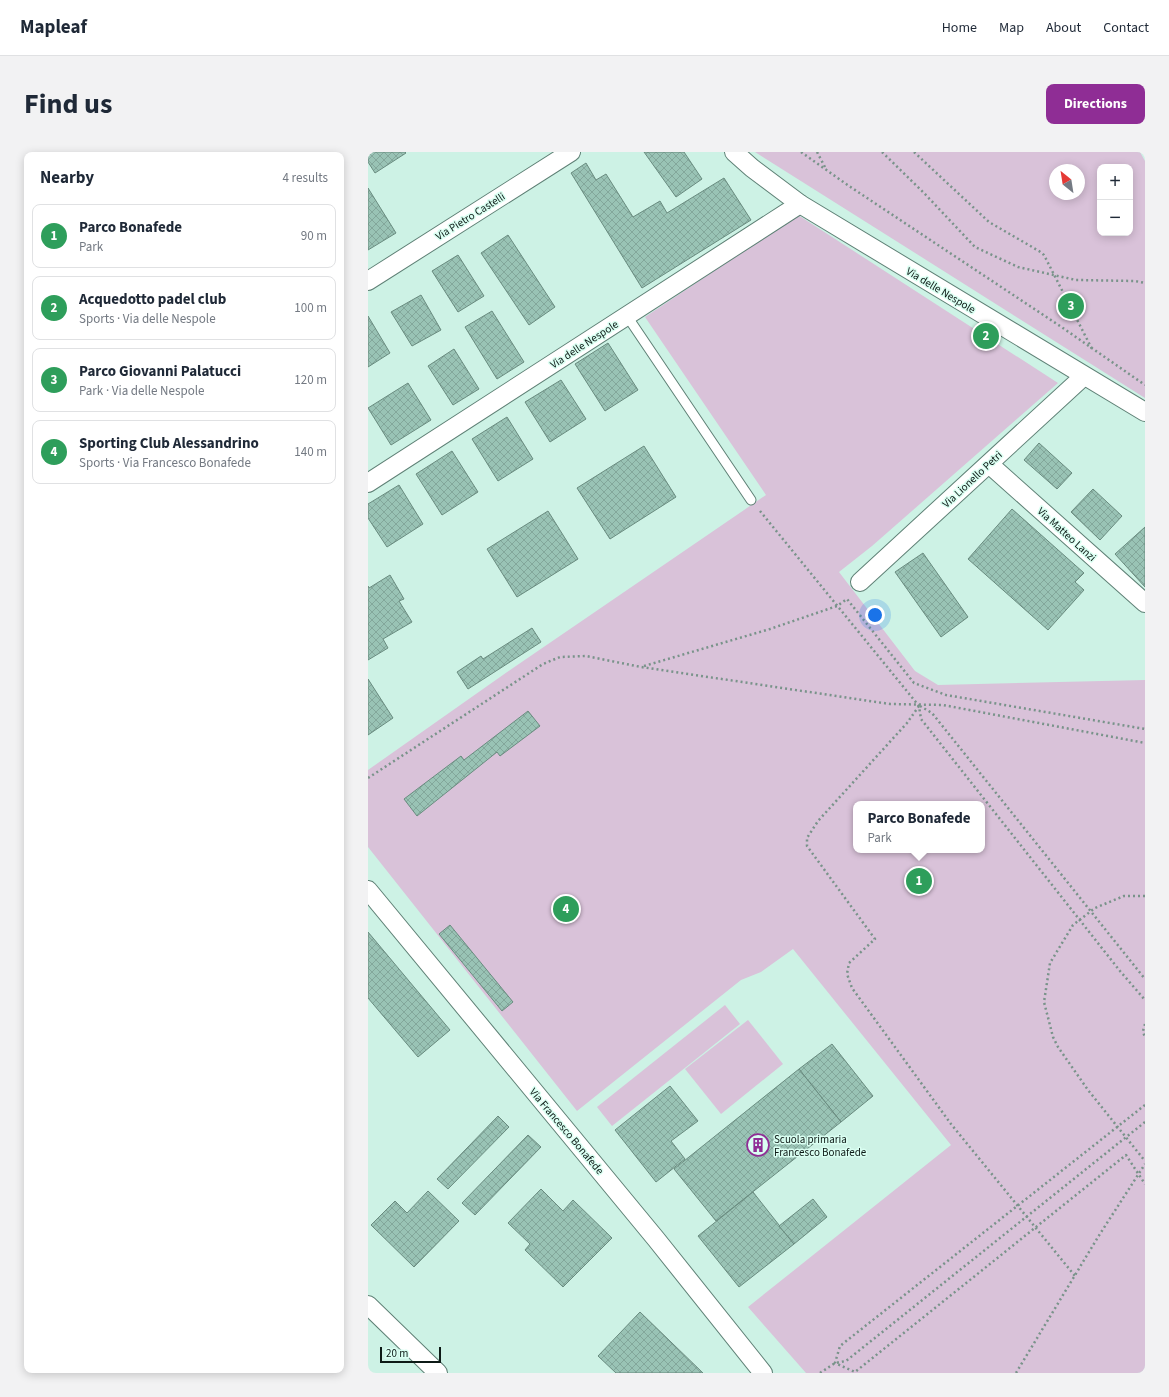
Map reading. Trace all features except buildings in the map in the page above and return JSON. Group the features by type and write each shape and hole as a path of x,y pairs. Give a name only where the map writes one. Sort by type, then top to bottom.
{"street":[{"name":"Via Pietro Castelli","path":"368,281 571,152"},
{"name":"Via delle Nespole","path":"734,152 752,168 800,204 1145,412"},
{"name":"Via delle Nespole","path":"368,482 800,204"},
{"name":"Via Lionello Petri","path":"860,582 1084,376"},
{"name":"Via Matteo Lanzi","path":"989,464 1145,603"},
{"name":"Via Francesco Bonafede","path":"368,890 656,1238 764,1373"},
{"path":"368,1305 438,1373"}],"lane":[{"path":"627,316 751,500"}],"path":[{"path":"801,152 1145,386"},
{"path":"817,152 826,170"},
{"path":"882,152 924,193 975,247 1018,267 1055,276 1076,280 1135,281 1145,283"},
{"path":"914,152 989,222 1039,250 1055,276 1092,349"},
{"path":"751,500 919,706 932,713 1145,979"},
{"path":"641,667 770,629 837,606 847,599 914,683 946,695 1145,730"},
{"path":"368,778 543,664 560,657 586,656 641,667 890,704 919,706 944,705 1145,743"},
{"path":"919,706 921,719 1081,919 1120,971 1145,1000"},
{"path":"919,706 907,723 818,822 807,838 807,846 875,939 849,962 847,974 852,988 951,1124 1075,1276"},
{"path":"1145,896 1124,896 1095,908 1073,925 1050,963 1044,1002 1053,1037 1058,1047 1088,1090 1145,1161"},
{"path":"1145,1024 1143,1031 1145,1038"},
{"path":"835,1363 840,1346 1145,1105"},
{"path":"820,1373 835,1363 846,1361 1145,1122"},
{"path":"835,1363 855,1372 1126,1155 1145,1184"},
{"path":"1016,1373 1145,1164"}],"shaded area":[{"path":"755,152 1140,152 1145,161 1145,398"},
{"path":"798,215 1058,383 872,546 839,572 915,671 938,685 1145,680 1145,1373 806,1373 748,1307 951,1145 793,949 761,972 741,980 577,1111 368,847 368,770 513,668 766,495 645,317"},
{"path":"725,1005 740,1024 612,1126 597,1107"},
{"path":"748,1020 783,1064 721,1114 685,1069"}],"place":[{"name":"Parco Giovanni Palatucci","path":"1071,306"},
{"name":"Acquedotto padel club","path":"986,336"},
{"name":"Parco Bonafede","path":"919,881"},
{"name":"Sporting Club Alessandrino","path":"566,909"},
{"name":"Scuola primaria Francesco Bonafede","path":"758,1145"}]}
